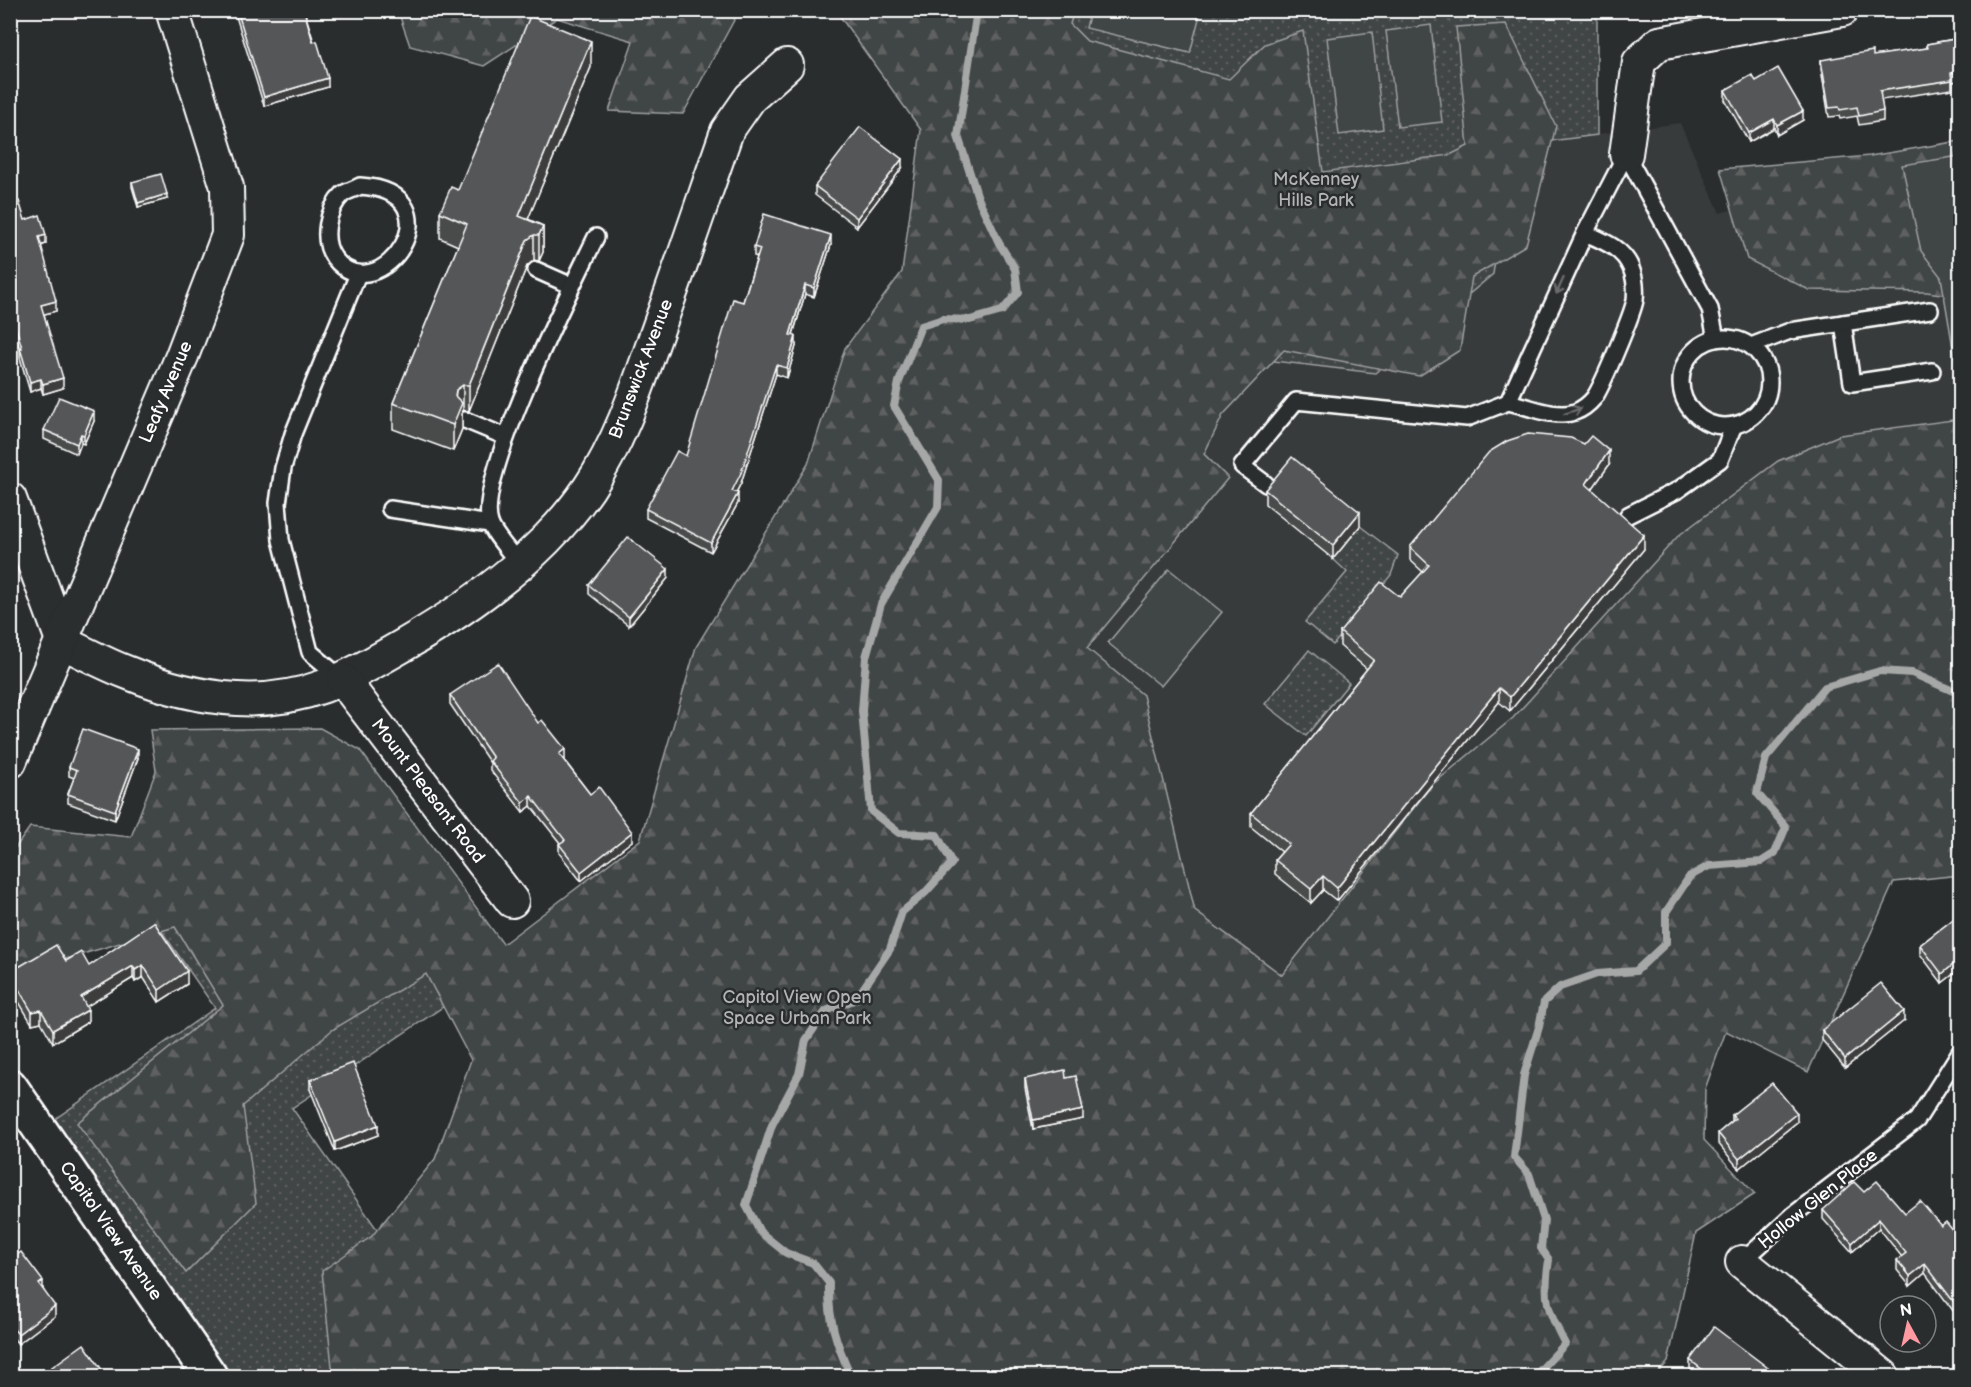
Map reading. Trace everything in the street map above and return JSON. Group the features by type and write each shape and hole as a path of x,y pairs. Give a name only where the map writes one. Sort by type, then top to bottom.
{"main road":[{"name":"Capitol View Avenue","path":"10,1086 210,1377"}],"street":[{"name":"Leafy Avenue","path":"10,762 63,643 228,235 227,187 172,10"},
{"path":"1626,154 1639,63 1659,43 1842,10"},
{"name":"Brunswick Avenue","path":"63,643 127,673 201,695 236,699 272,699 309,693 343,680 441,623 519,564 570,512 590,487 625,418 727,131 750,99 788,65"},
{"path":"10,499 63,643"},
{"name":"Mount Pleasant Road","path":"343,680 512,902"},
{"name":"Hollow Glen Place","path":"1742,1262 1883,1377"}],"lane":[{"path":"1508,402 1585,232 1626,154"},
{"path":"1626,154 1710,309 1716,339"},
{"path":"360,186 378,187 396,195 407,207 410,219 402,247 394,260 375,273 358,274 344,267 334,257 327,243 327,229 335,206 344,194 360,186"},
{"path":"1266,484 1242,466 1296,401 1467,418 1508,402 1566,414 1588,405 1596,396 1635,301 1635,284 1631,268 1623,254 1606,242 1585,232"},
{"path":"519,564 490,524 488,499 506,437 596,237"},
{"path":"536,270 572,286"},
{"path":"343,680 310,652 281,540 278,503 282,468 293,434 358,274"},
{"path":"1751,346 1790,332 1930,310"},
{"path":"1843,323 1852,382 1932,371"},
{"path":"1716,339 1737,339 1751,346 1767,366 1770,381 1767,396 1760,410 1734,425 1719,425 1704,420 1692,411 1684,398 1682,375 1690,355 1702,344 1716,339"},
{"path":"465,420 506,437"},
{"path":"1628,515 1678,490 1720,460 1734,425"},
{"path":"390,509 490,524"},
{"name":"Hollow Glen Place","path":"1742,1262 1793,1215 1917,1120 1960,1052"}],"shaded area":[{"path":"1680,123 1720,213 1902,165 1941,277 1960,389 1960,803 1267,1353 837,551 1039,333 1375,373 1512,146"}],"green space":[{"path":"1090,10 1201,11 1190,53 1086,28"},
{"path":"398,11 739,11 683,114 609,111 633,41 557,18 484,66 410,46"},
{"name":"Capitol View Open Space Urban Park","path":"836,11 1074,11 1070,24 1087,41 1229,79 1265,44 1303,31 1323,172 1450,155 1468,146 1456,27 1506,24 1556,126 1526,245 1472,277 1460,350 1419,376 1284,350 1223,415 1204,454 1228,478 1087,648 1143,695 1195,911 1282,975 1432,785 1513,718 1678,536 1778,461 1840,435 1960,419 1960,875 1894,882 1808,1072 1726,1031 1705,1089 1704,1140 1755,1194 1696,1233 1668,1362 1655,1376 333,1376 322,1271 372,1236 435,1159 471,1060 426,974 332,1030 243,1106 256,1203 186,1273 77,1123 223,1005 175,927 11,975 11,854 30,827 131,837 156,771 150,730 320,728 360,750 503,944 640,840 696,647 808,464 845,348 902,272 921,130"},
{"name":"McKenney Hills Park","path":"885,11 1597,11 1597,135 1512,146 1493,274 1375,373 1039,333 1008,150"},
{"path":"1431,25 1442,122 1398,127 1386,31"},
{"path":"1372,32 1383,129 1339,135 1327,38"},
{"path":"1960,141 1960,297 1927,292 1809,290 1747,259 1720,169 1870,156"},
{"path":"1960,156 1960,389 1941,277 1921,251 1902,165"},
{"path":"1360,526 1398,555 1391,575 1333,645 1305,622 1347,572 1333,559"},
{"path":"1169,569 1222,612 1161,686 1108,643"},
{"path":"1309,650 1349,683 1306,736 1265,704"},
{"path":"125,878 489,976 292,1108 381,1235 627,1376 232,1376 55,1119 215,1008"}],"building":[{"path":"237,10 304,10 313,42 317,41 328,78 264,97"},
{"path":"530,16 591,41 519,216 543,226 539,235 534,235 527,240 469,385 463,385 456,390 455,396 462,403 453,425 393,403 467,224 440,212 451,187 458,190"},
{"path":"1960,38 1960,71 1951,73 1952,80 1880,91 1883,111 1859,116 1857,107 1840,110 1839,107 1829,108 1821,60 1873,51 1873,56 1928,48 1927,44"},
{"path":"1778,68 1803,111 1777,125 1774,119 1749,133 1725,90 1752,75 1756,81"},
{"path":"860,127 902,159 857,218 815,186"},
{"path":"161,174 167,194 138,203 132,182"},
{"path":"10,197 12,203 19,201 25,220 40,215 46,235 39,237 56,301 41,305 63,378 43,384 41,379 30,382 10,307"},
{"path":"764,214 831,235 814,288 805,285 790,335 796,336 787,368 776,365 741,473 732,491 738,493 711,543 646,509 677,451 686,456 733,299 743,302 760,249 754,247"},
{"path":"59,397 94,411 84,435 81,434 77,444 44,430"},
{"path":"1528,434 1571,438 1584,444 1591,436 1609,451 1586,484 1644,535 1510,697 1499,688 1337,888 1323,876 1311,889 1275,860 1289,844 1251,813 1374,660 1340,632 1381,582 1400,597 1429,565 1410,547 1489,452 1507,441"},
{"path":"1292,457 1360,512 1333,545 1265,490"},
{"path":"628,537 668,569 629,617 589,585"},
{"path":"498,663 538,723 542,720 565,749 559,754 590,794 599,787 632,832 581,872 559,844 565,840 531,796 523,803 490,761 493,758 450,695"},
{"path":"83,729 138,749 115,811 68,794 77,770 69,767"},
{"path":"1960,914 1960,959 1942,974 1920,945"},
{"path":"154,922 187,971 159,990 143,965 135,970 133,966 81,997 88,1010 53,1030 41,1010 32,1012 10,974 56,945 66,961 81,952 89,966"},
{"path":"1881,983 1904,1011 1845,1059 1822,1030"},
{"path":"353,1063 378,1125 335,1142 310,1080"},
{"path":"1065,1070 1066,1078 1076,1076 1083,1110 1033,1120 1025,1079"},
{"path":"1772,1083 1797,1113 1739,1159 1718,1133 1735,1119 1732,1115"},
{"path":"1877,1181 1905,1213 1920,1201 1941,1226 1946,1222 1960,1239 1960,1310 1925,1264 1910,1276 1897,1260 1906,1253 1879,1219 1852,1243 1823,1210 1854,1182 1864,1192"},
{"path":"21,1252 43,1281 39,1284 55,1306 18,1334 10,1325 10,1260"},
{"path":"1714,1327 1780,1377 1712,1377 1690,1360"},
{"path":"84,1344 107,1377 38,1377"}],"waterway":[{"path":"851,1376 834,1331 829,1283 813,1263 786,1253 760,1232 746,1205 772,1125 799,1074 806,1040 826,1011 856,999 890,949 902,912 925,893 952,863 937,835 899,833 871,811 862,711 866,657 881,604 938,507 939,480 894,406 899,382 921,326 943,319 970,320 1002,311 1018,292 1015,269 999,243 978,198 958,136 977,10"},
{"path":"1535,1376 1565,1344 1548,1304 1546,1284 1549,1260 1541,1248 1544,1220 1529,1174 1514,1157 1524,1075 1544,1002 1560,987 1597,974 1636,971 1666,943 1666,912 1690,876 1709,866 1761,862 1775,853 1786,827 1757,793 1766,758 1825,687 1880,671 1912,673 1960,694"}]}
